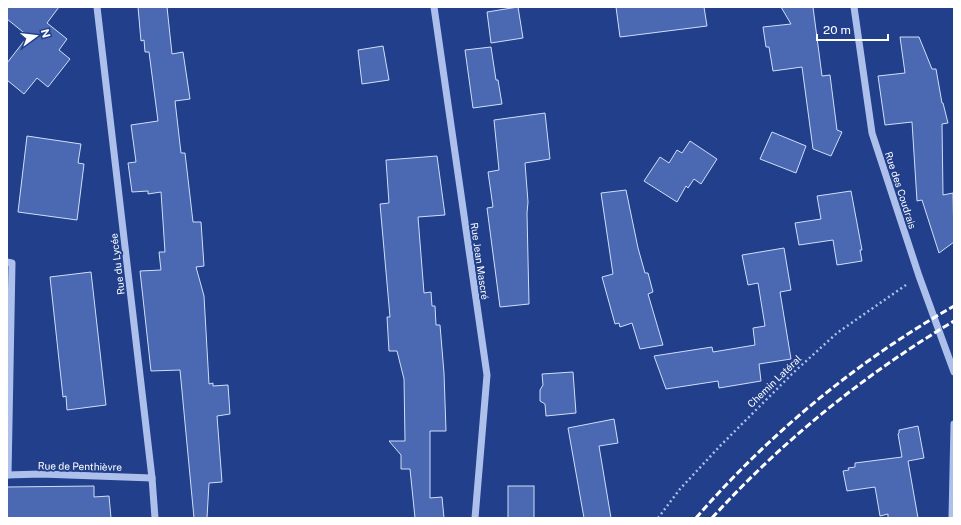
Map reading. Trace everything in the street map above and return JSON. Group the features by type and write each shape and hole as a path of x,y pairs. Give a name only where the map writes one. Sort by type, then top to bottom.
{"street":[{"name":"Rue du Lycée","path":"97,7 152,478 155,518"},
{"name":"Rue Jean Mascré","path":"434,7 487,375 475,518"},
{"name":"Rue des Coudrais","path":"854,7 872,133 919,276 954,372"},
{"path":"7,262 12,263 8,475"},
{"path":"952,518 954,424"},
{"name":"Rue de Penthièvre","path":"8,475 41,474 152,478"}],"path":[{"name":"Chemin Latéral","path":"658,518 680,489 793,372 837,333 919,276"}],"building":[{"path":"7,7 59,7 47,23 67,39 59,50 70,59 48,87 37,78 24,94 7,80 7,63 28,36 7,19"},
{"path":"138,7 167,7 172,54 183,52 190,99 175,101 181,153 185,153 193,222 201,222 204,266 196,267 204,296 209,384 213,383 213,386 228,385 230,414 217,416 222,482 209,483 207,518 194,518 180,370 151,371 140,271 161,270 159,252 165,252 161,192 148,194 148,191 132,192 128,163 136,162 131,125 158,121 149,52 145,52 144,40 141,41"},
{"path":"518,7 523,38 491,43 487,12"},
{"path":"616,7 704,7 707,26 620,37"},
{"path":"781,7 813,7 822,76 830,75 837,130 842,132 831,156 813,149 802,67 773,71 769,47 766,47 763,27 791,24"},
{"path":"900,37 919,37 932,69 936,69 942,103 948,123 942,124 943,195 953,193 954,242 939,253 922,200 917,201 912,122 885,125 878,76 905,73"},
{"path":"383,46 389,80 362,84 358,50"},
{"path":"491,47 496,80 498,80 502,104 473,108 465,50"},
{"path":"545,113 550,159 525,163 528,202 529,304 500,307 487,208 493,207 488,172 499,170 494,120"},
{"path":"772,132 806,146 796,173 760,159"},
{"path":"27,136 81,144 78,163 84,164 77,220 18,212"},
{"path":"690,141 717,159 701,184 694,179 688,188 686,186 677,202 644,181 660,157 669,163 677,150 682,153"},
{"path":"437,156 445,215 418,217 424,293 431,292 432,306 435,306 436,325 440,325 444,373 446,431 430,431 430,498 442,497 444,518 415,518 410,469 401,469 401,455 389,441 405,441 404,379 397,351 389,351 387,317 390,317 380,204 389,203 386,160"},
{"path":"626,190 638,248 645,273 648,273 653,292 648,294 663,345 640,349 632,323 620,327 619,323 615,324 602,277 613,274 601,193"},
{"path":"851,191 862,250 860,250 862,261 837,265 833,240 799,245 795,223 821,219 817,196"},
{"path":"784,248 791,290 780,292 791,359 759,364 761,381 719,388 718,381 666,389 654,356 712,347 713,352 755,345 753,328 765,326 758,283 748,285 742,255"},
{"path":"91,272 106,405 67,410 66,396 63,397 50,277"},
{"path":"573,372 576,413 546,416 545,404 540,401 540,390 543,385 542,374"},
{"path":"614,419 618,443 599,446 611,518 584,518 568,428"},
{"path":"918,426 924,458 908,461 918,518 888,518 888,514 880,516 875,487 847,491 843,471 849,470 848,468 855,467 855,463 902,457 898,434 899,430"},
{"path":"94,486 94,497 109,496 111,518 7,518 7,487"},
{"path":"508,486 534,486 534,518 508,518"}],"railway":[{"path":"696,518 753,457 816,401 883,351 918,327 954,306"},
{"path":"712,518 767,462 826,410 888,363 954,321"}]}
